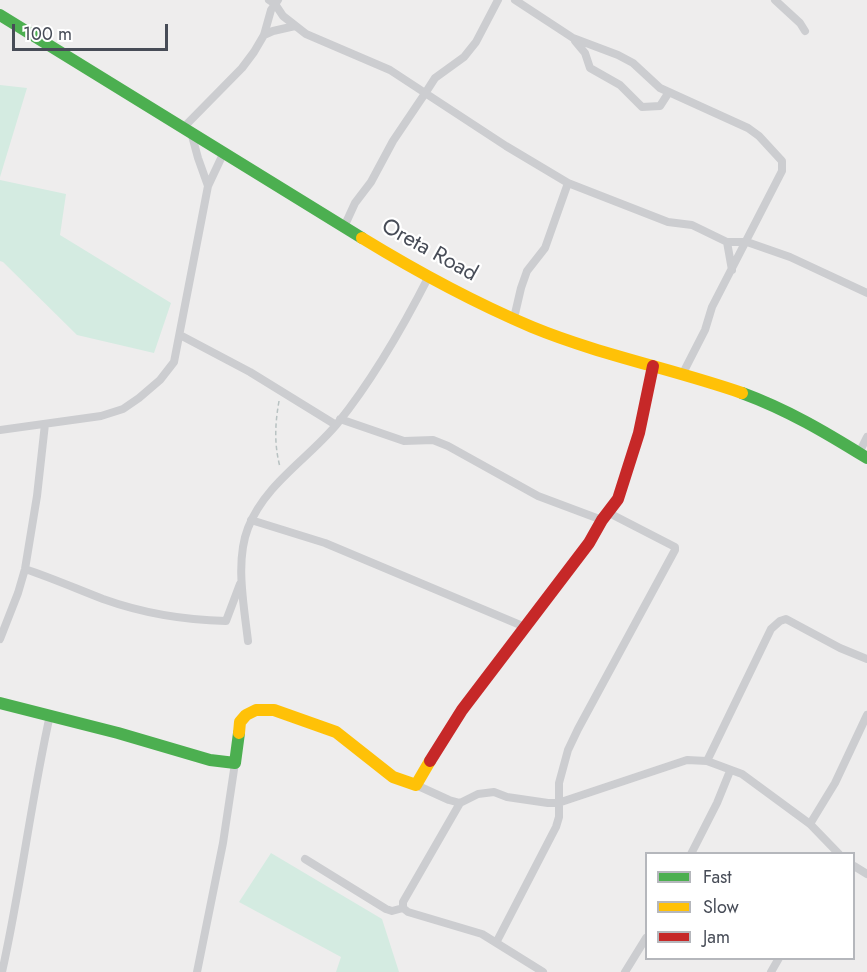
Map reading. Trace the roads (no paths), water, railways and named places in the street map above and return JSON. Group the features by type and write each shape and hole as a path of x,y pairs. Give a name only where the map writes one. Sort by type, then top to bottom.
{"street":[{"path":"344,226 355,203 371,182 393,141 435,78 464,57 476,42 498,0"},
{"path":"515,0 573,38 618,55 645,72 660,88 748,128 759,136 782,161 782,171 712,307 705,330 683,374"},
{"path":"775,0 806,31"},
{"path":"274,1 283,16 295,26 321,41 390,70 506,146 568,183 668,222 692,225 727,242 747,242 798,260 867,293"},
{"path":"208,186 187,130 242,68 264,35 274,1"},
{"name":"Oreta Road","path":"0,15 451,289 533,327 777,406 863,456"},
{"path":"264,35 295,26"},
{"path":"573,38 585,53 590,68 620,85 642,107 660,106 669,92"},
{"path":"0,430 101,416 123,409 160,380 174,362 208,186 224,152"},
{"path":"514,318 527,271 545,248 568,183"},
{"path":"727,242 732,270"},
{"path":"248,641 241,582 245,536 252,520 283,476 316,447 338,422 410,313 429,276"},
{"path":"180,335 338,422 404,441 434,440 538,495 605,516 675,547 578,729 562,767 558,803 559,817 551,840 528,879 497,941"},
{"path":"416,785 462,710 589,543 618,499 639,433 653,366"},
{"path":"0,639 25,569 37,496 45,424"},
{"path":"863,456 867,437"},
{"path":"252,520 325,543 525,627"},
{"path":"25,569 54,578 104,599 160,614 201,620 226,621 241,582"},
{"path":"707,761 771,629 780,621 786,619 840,648 867,658"},
{"path":"0,703 118,733 210,760 235,763"},
{"path":"197,972 223,843 240,722 246,715 256,710 274,710 336,732 393,777 460,803"},
{"path":"2,972 23,867 36,779 50,715"},
{"path":"810,824 835,783 867,715"},
{"path":"403,908 403,902 460,803 478,794 494,792 507,797 558,803 687,760 707,761 742,774 810,824 836,852"},
{"path":"692,852 717,803 730,771"},
{"path":"305,859 387,909 392,911 403,908"},
{"path":"403,908 408,912 445,924 472,929 497,941 543,972"},
{"path":"625,972 645,940"}]}
